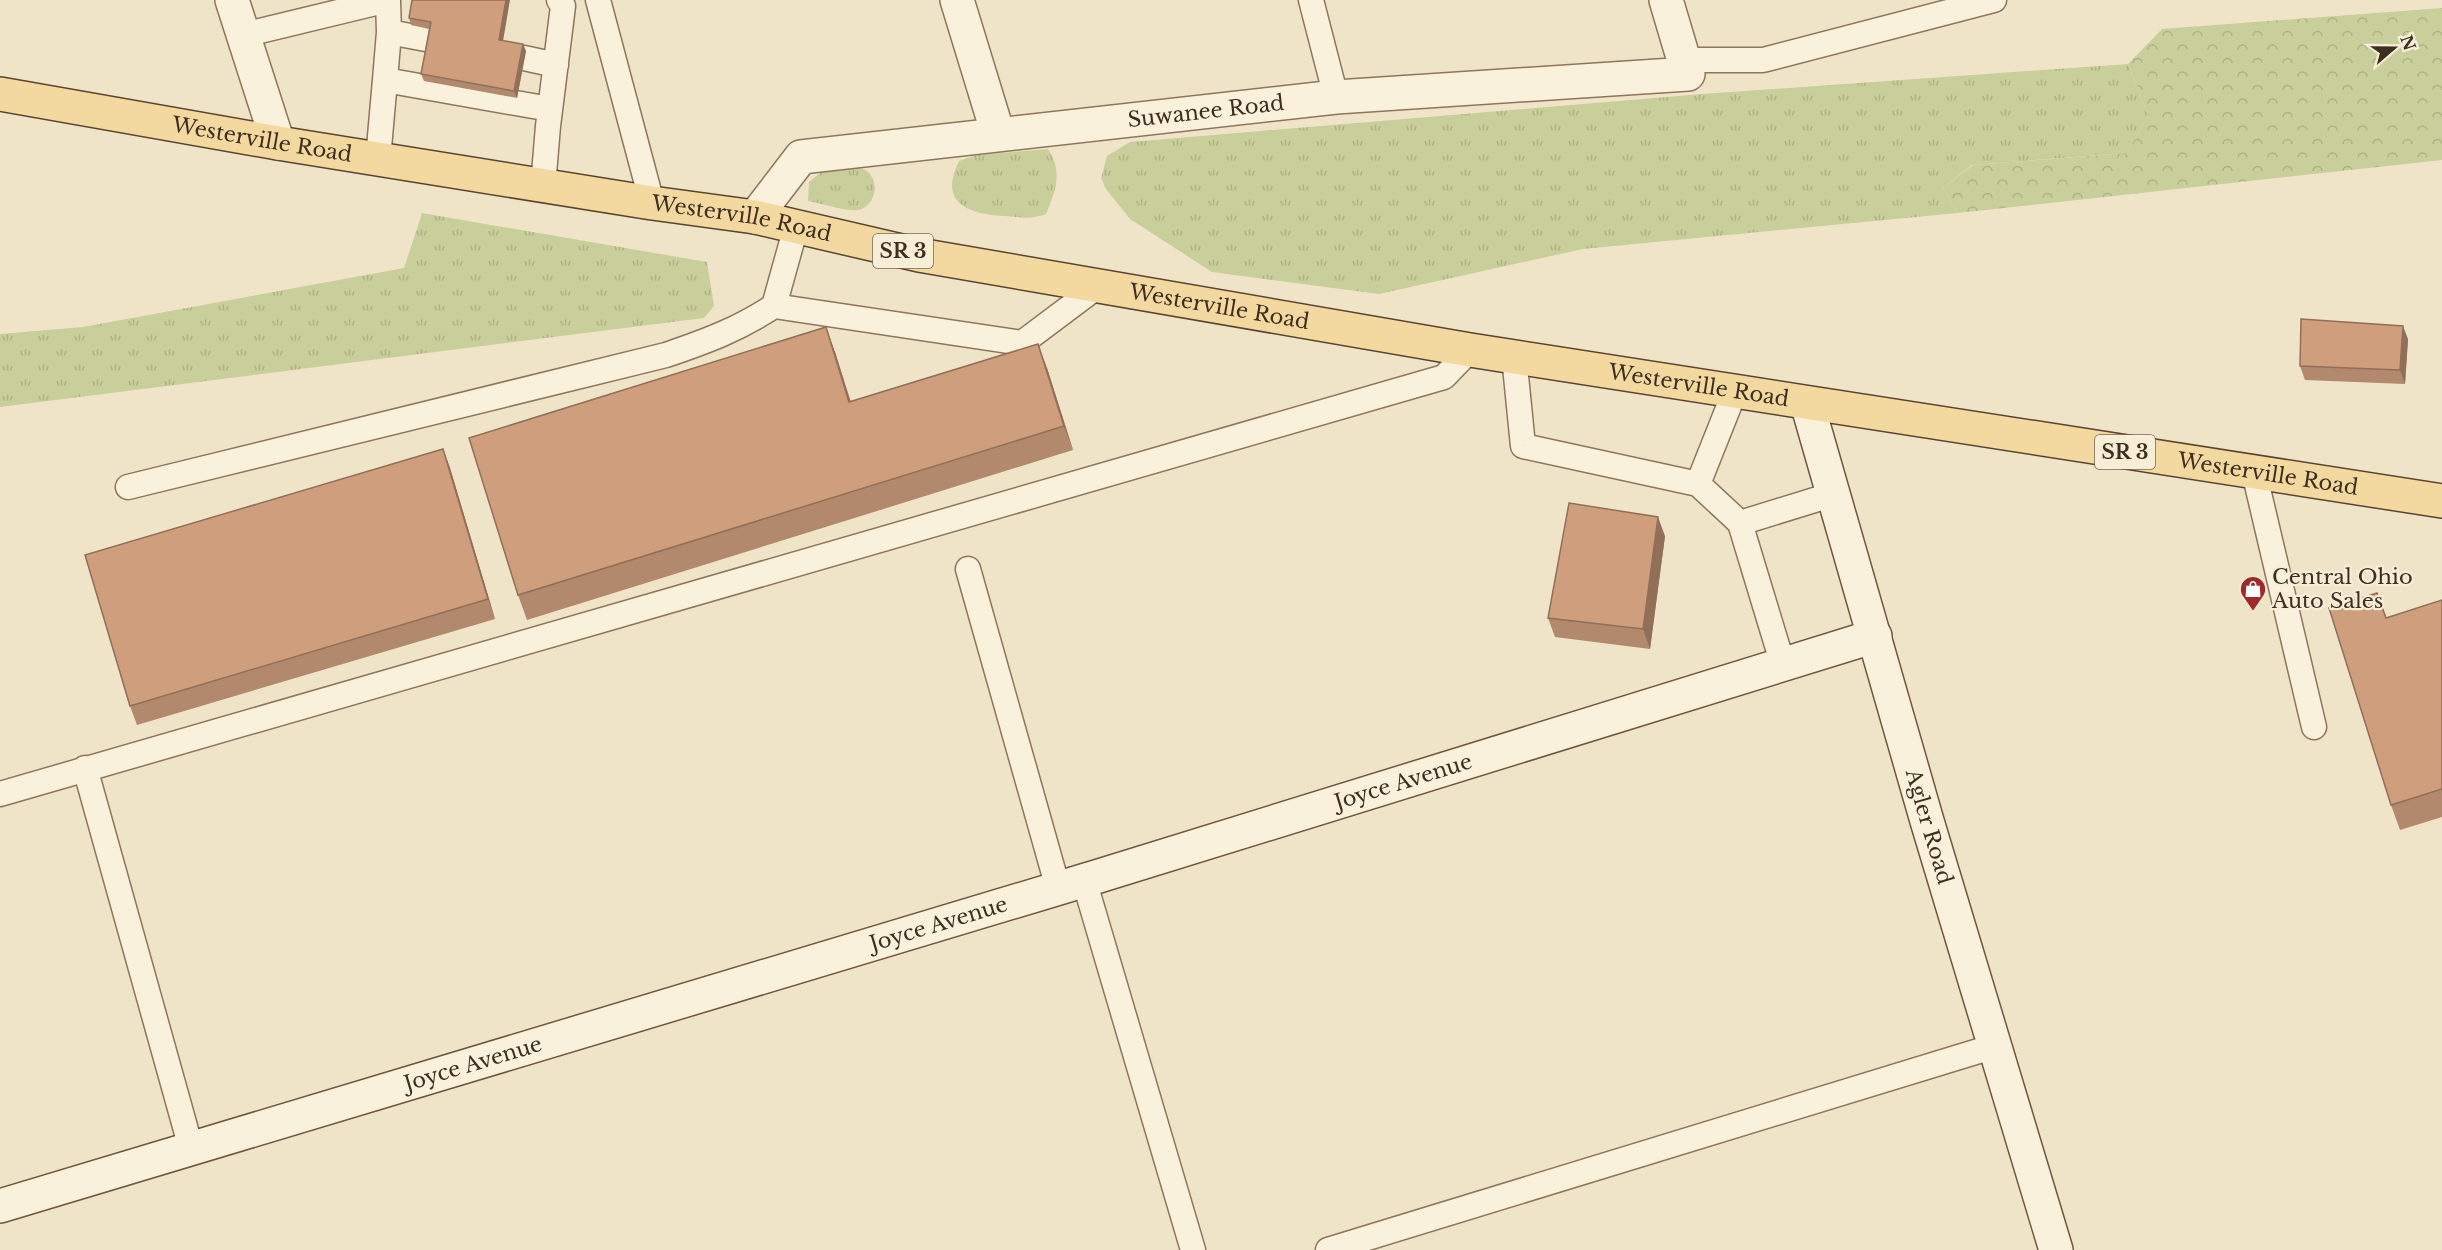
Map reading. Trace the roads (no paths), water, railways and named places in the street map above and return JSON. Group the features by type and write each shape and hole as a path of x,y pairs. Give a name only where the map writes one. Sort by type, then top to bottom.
{"main road":[{"name":"Westerville Road","path":"0,94 278,143 652,203 755,217 919,255 1470,350 2442,501"}],"street":[{"path":"232,0 278,143"},
{"path":"957,0 998,134"},
{"path":"1666,0 1686,67"},
{"name":"Suwanee Road","path":"755,217 801,157 1336,97 1686,67"},
{"name":"Agler Road","path":"1807,403 2056,1250"},
{"name":"Joyce Avenue","path":"0,1206 1071,884 1875,636"}],"lane":[{"path":"543,186 563,6 559,0"},
{"path":"598,0 652,203"},
{"path":"1311,0 1336,97"},
{"path":"1686,67 1762,60 1994,0"},
{"path":"243,35 388,1 389,32 378,159"},
{"path":"389,32 431,40"},
{"path":"524,58 556,64"},
{"path":"385,80 550,109"},
{"path":"128,487 666,355 719,337 745,325 774,306 796,226"},
{"path":"774,306 1022,343 1098,286"},
{"path":"0,794 1444,377 1470,350"},
{"path":"1514,356 1523,446 1698,484 1740,523 1783,664"},
{"path":"1698,484 1735,391"},
{"path":"2254,472 2314,728"},
{"path":"1740,523 1834,494"},
{"path":"968,569 1193,1250"},
{"path":"85,768 191,1148"},
{"path":"1328,1250 1995,1047"}],"place":[{"name":"Central Ohio Auto Sales","path":"2253,612"}]}
